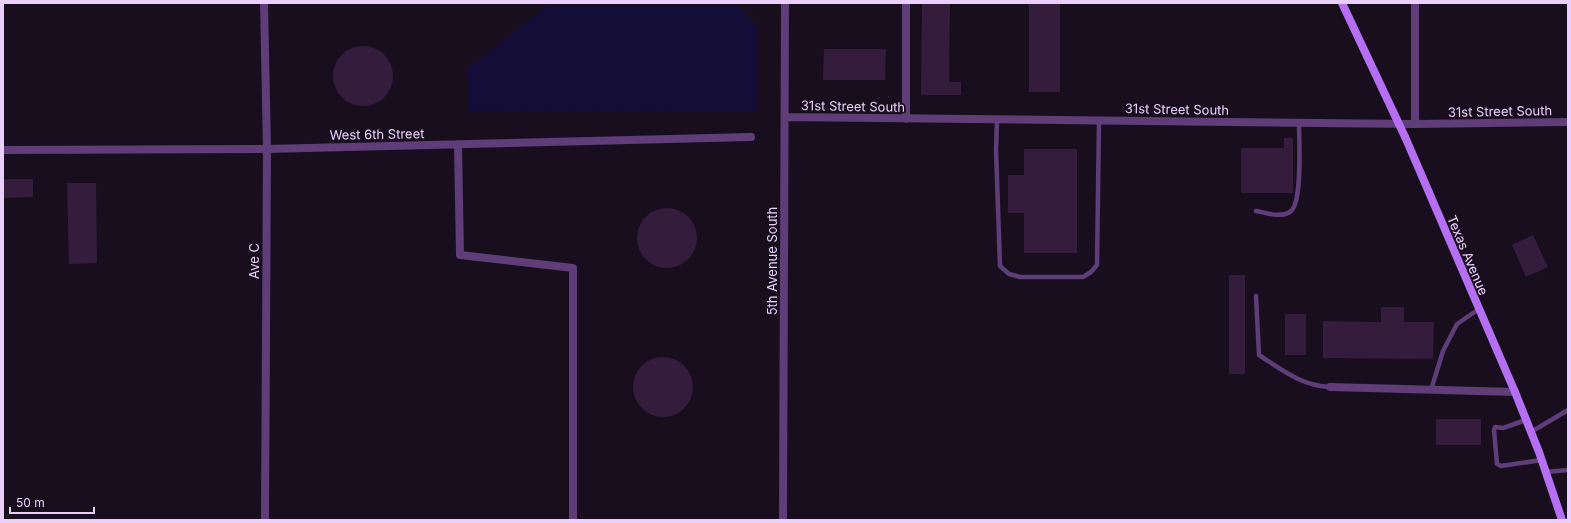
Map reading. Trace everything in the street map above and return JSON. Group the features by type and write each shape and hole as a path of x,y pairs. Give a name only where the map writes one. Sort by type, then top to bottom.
{"main road":[{"name":"Texas Avenue","path":"1342,3 1398,124 1515,392 1542,460 1562,520"}],"street":[{"name":"Ave C","path":"264,3 267,149 266,520"},
{"name":"5th Avenue South","path":"783,520 786,3"},
{"path":"906,3 906,119"},
{"path":"1415,124 1416,3"},
{"name":"31st Street South","path":"785,117 1398,124 1568,122"},
{"name":"West 6th Street","path":"3,150 267,149 751,137"},
{"path":"458,144 460,254 573,268 572,520"},
{"path":"1330,387 1515,392"}],"lane":[{"path":"998,120 996,150 1000,266 1008,274 1020,277 1082,277 1091,272 1097,265 1099,121"},
{"path":"1256,211 1278,215 1290,212 1296,206 1299,192 1299,123"},
{"path":"1256,296 1260,355 1289,375 1316,386 1330,387"},
{"path":"1431,390 1443,351 1456,324 1479,309"},
{"path":"1531,432 1568,410"},
{"path":"1526,420 1503,428 1496,427 1494,430 1497,464 1501,466 1542,460"},
{"path":"1545,472 1568,470"}],"shaded area":[{"path":"547,6 738,6 757,25 758,112 468,111 468,69"}],"building":[{"path":"922,3 950,3 949,82 961,82 961,95 921,95"},
{"path":"1029,3 1060,3 1060,92 1029,92"},
{"path":"363,46 379,51 384,55 388,60 393,76 388,92 384,97 379,101 363,106 347,101 342,97 338,92 333,76 338,60 342,55 347,51"},
{"path":"824,49 886,49 885,80 823,80"},
{"path":"1284,138 1293,138 1293,193 1241,193 1241,148 1284,148"},
{"path":"1024,149 1077,149 1077,253 1024,253 1024,213 1008,213 1008,175 1024,175"},
{"path":"3,179 33,179 33,197 3,198"},
{"path":"67,183 96,183 97,263 69,264"},
{"path":"667,208 683,213 688,217 692,222 697,238 692,254 688,259 683,263 667,268 651,263 646,259 642,254 637,238 642,222 646,217 651,213"},
{"path":"1533,235 1548,267 1526,277 1512,245"},
{"path":"1229,275 1245,275 1245,374 1229,374"},
{"path":"1381,307 1404,307 1404,322 1434,322 1433,359 1323,358 1323,321 1381,322"},
{"path":"1285,314 1306,314 1306,355 1285,355"},
{"path":"663,357 679,362 684,366 688,371 693,387 688,403 684,408 679,412 663,417 647,412 642,408 638,403 633,387 638,371 642,366 647,362"},
{"path":"1436,419 1481,419 1481,445 1436,445"}]}
